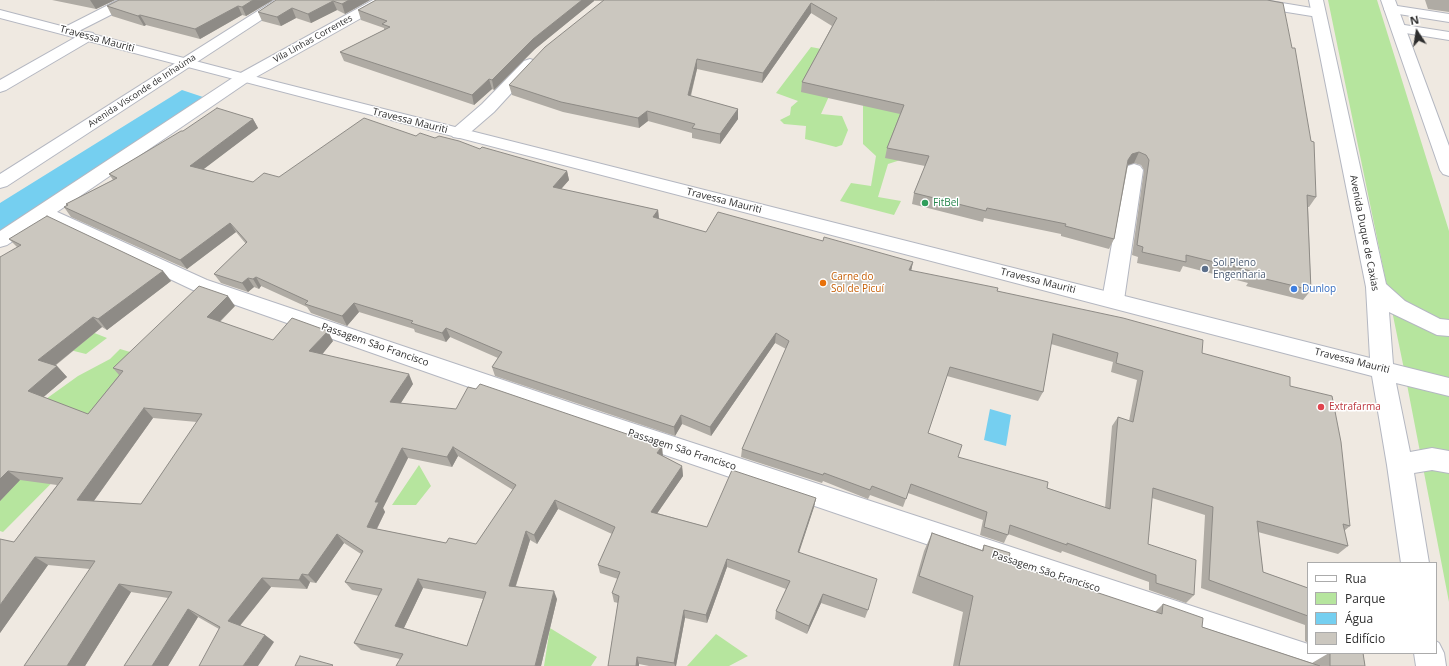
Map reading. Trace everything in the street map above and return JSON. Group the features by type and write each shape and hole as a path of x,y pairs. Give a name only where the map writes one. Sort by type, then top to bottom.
{"main road":[{"path":"68,31 129,0"},
{"name":"Avenida Visconde de Inhaúma","path":"0,182 285,0"},
{"name":"Vila Linhas Correntes","path":"238,77 383,0"},
{"path":"1237,0 1314,4"},
{"path":"1388,3 1449,18"},
{"path":"1388,3 1449,170"},
{"name":"Avenida Duque de Caxias","path":"1314,4 1376,287 1382,368 1400,465 1415,562"},
{"name":"Travessa Mauriti","path":"0,14 88,36 238,77 1382,368 1449,387"},
{"path":"1398,28 1449,36"},
{"path":"0,87 88,36"},
{"path":"459,133 488,108 541,53"},
{"path":"0,240 44,212 238,77"},
{"path":"1113,300 1134,170"},
{"name":"Passagem São Francisco","path":"44,212 200,284 589,419 1328,666"},
{"path":"1376,287 1397,308 1437,327 1449,328"},
{"path":"1400,465 1432,459 1449,462"},
{"path":"1429,654 1431,666"}],"green space":[{"path":"1328,0 1377,0 1449,231 1449,602 1404,369"},
{"path":"811,47 848,54 821,114 842,116 848,130 842,145 836,147 805,139 806,126 784,124 780,120 790,115 791,107 798,101 776,93"},
{"path":"866,101 914,111 919,154 888,164 878,197 901,201 894,215 840,201 851,183 871,186 876,156 863,144 863,106"},
{"path":"77,326 107,338 86,354 34,341"},
{"path":"120,349 147,357 148,386 3,532 0,531 0,491 39,404 78,376 110,359"},
{"path":"419,465 431,486 416,505 392,505"},
{"path":"550,628 597,657 591,666 544,666"},
{"path":"716,634 748,656 729,666 687,666"}],"water":[{"path":"182,90 203,97 0,232 0,203"},
{"path":"990,409 1011,415 1006,446 984,440"}],"building":[{"path":"119,0 253,0 242,7 238,6 195,29 140,15 138,16 107,6"},
{"path":"276,0 349,0 342,4 333,1 308,14 292,8 277,17 258,12"},
{"path":"376,0 582,0 533,39 492,80 489,79 472,95 340,52 390,27 382,24 387,21 358,10"},
{"path":"604,0 1267,0 1283,3 1292,48 1295,48 1311,141 1314,142 1316,197 1307,195 1311,290 1253,276 1255,272 1186,255 1186,262 1142,252 1143,247 1137,245 1149,160 1146,155 1139,152 1132,154 1128,160 1114,239 1065,226 1066,224 987,208 986,211 914,193 929,156 887,148 904,105 802,82 837,18 811,3 763,73 697,59 688,95 738,109 720,134 692,128 695,124 647,111 638,118 561,102 509,85 545,47"},
{"path":"217,108 253,119 190,166 253,182 264,173 279,177 364,118 416,136 420,133 435,138 439,136 459,141 480,149 482,147 567,171 553,187 658,210 653,217 706,232 718,212 823,241 824,237 913,262 909,270 998,288 997,291 1123,318 1203,340 1202,353 1290,377 1290,386 1332,396 1341,442 1350,526 1343,524 1348,546 1257,521 1263,572 1307,588 1307,616 1209,580 1213,507 1153,488 1148,544 1196,560 1194,595 1156,583 1156,575 1067,543 1067,545 1010,525 1008,535 984,527 987,512 911,484 906,499 872,486 870,490 824,473 823,475 742,449 789,341 776,333 710,427 681,415 674,427 492,367 502,352 446,328 442,333 411,323 413,321 354,303 342,316 305,304 308,301 256,277 253,279 248,278 242,283 214,274 247,242 230,223 180,260 64,207 68,205 66,204 117,178 109,174","holes":["1053,334 1118,353 1116,363 1143,371 1133,422 1118,417 1110,509 1047,488 1048,482 958,457 962,445 928,433 950,367 1043,392"]},
{"path":"47,216 163,271 98,319 93,317 38,360 57,366 28,391 88,414 123,371 113,368 199,286 228,296 207,317 273,340 292,318 328,331 309,351 409,374 390,402 456,409 468,387 476,389 480,384 662,446 657,453 682,466 651,512 707,527 732,470 816,498 798,552 877,579 868,610 823,594 809,626 776,611 790,581 727,559 706,615 684,610 674,663 637,657 636,666 608,666 619,596 612,593 620,572 598,565 615,527 555,500 534,535 526,531 509,586 554,591 535,666 396,666 403,654 354,643 382,589 345,582 363,551 337,534 308,575 302,574 299,580 262,578 228,621 265,635 243,666 199,666 220,627 188,609 152,666 124,666 172,592 119,584 67,666 24,666 95,561 35,557 0,605 0,539 14,542 63,478 8,471 0,479 0,257 21,245 9,239","holes":["144,408 202,414 141,504 77,500","453,447 516,485 476,544 449,538 446,543 367,527 379,502 375,502 402,448 447,457","418,579 486,592 467,646 395,626"]},
{"path":"932,533 983,551 984,545 1010,553 1008,563 1162,614 1163,604 1203,618 1202,627 1320,666 959,666 973,596 919,576"},
{"path":"1330,654 1363,654 1365,666 1330,666"},
{"path":"300,656 333,665 295,666"}],"place":[{"name":"FitBel","path":"925,203"},
{"name":"Sol Pleno Engenharia","path":"1205,269"},
{"name":"Carne do Sol de Picuí","path":"823,283"},
{"name":"Dunlop","path":"1294,289"},
{"name":"Extrafarma","path":"1321,407"}]}
